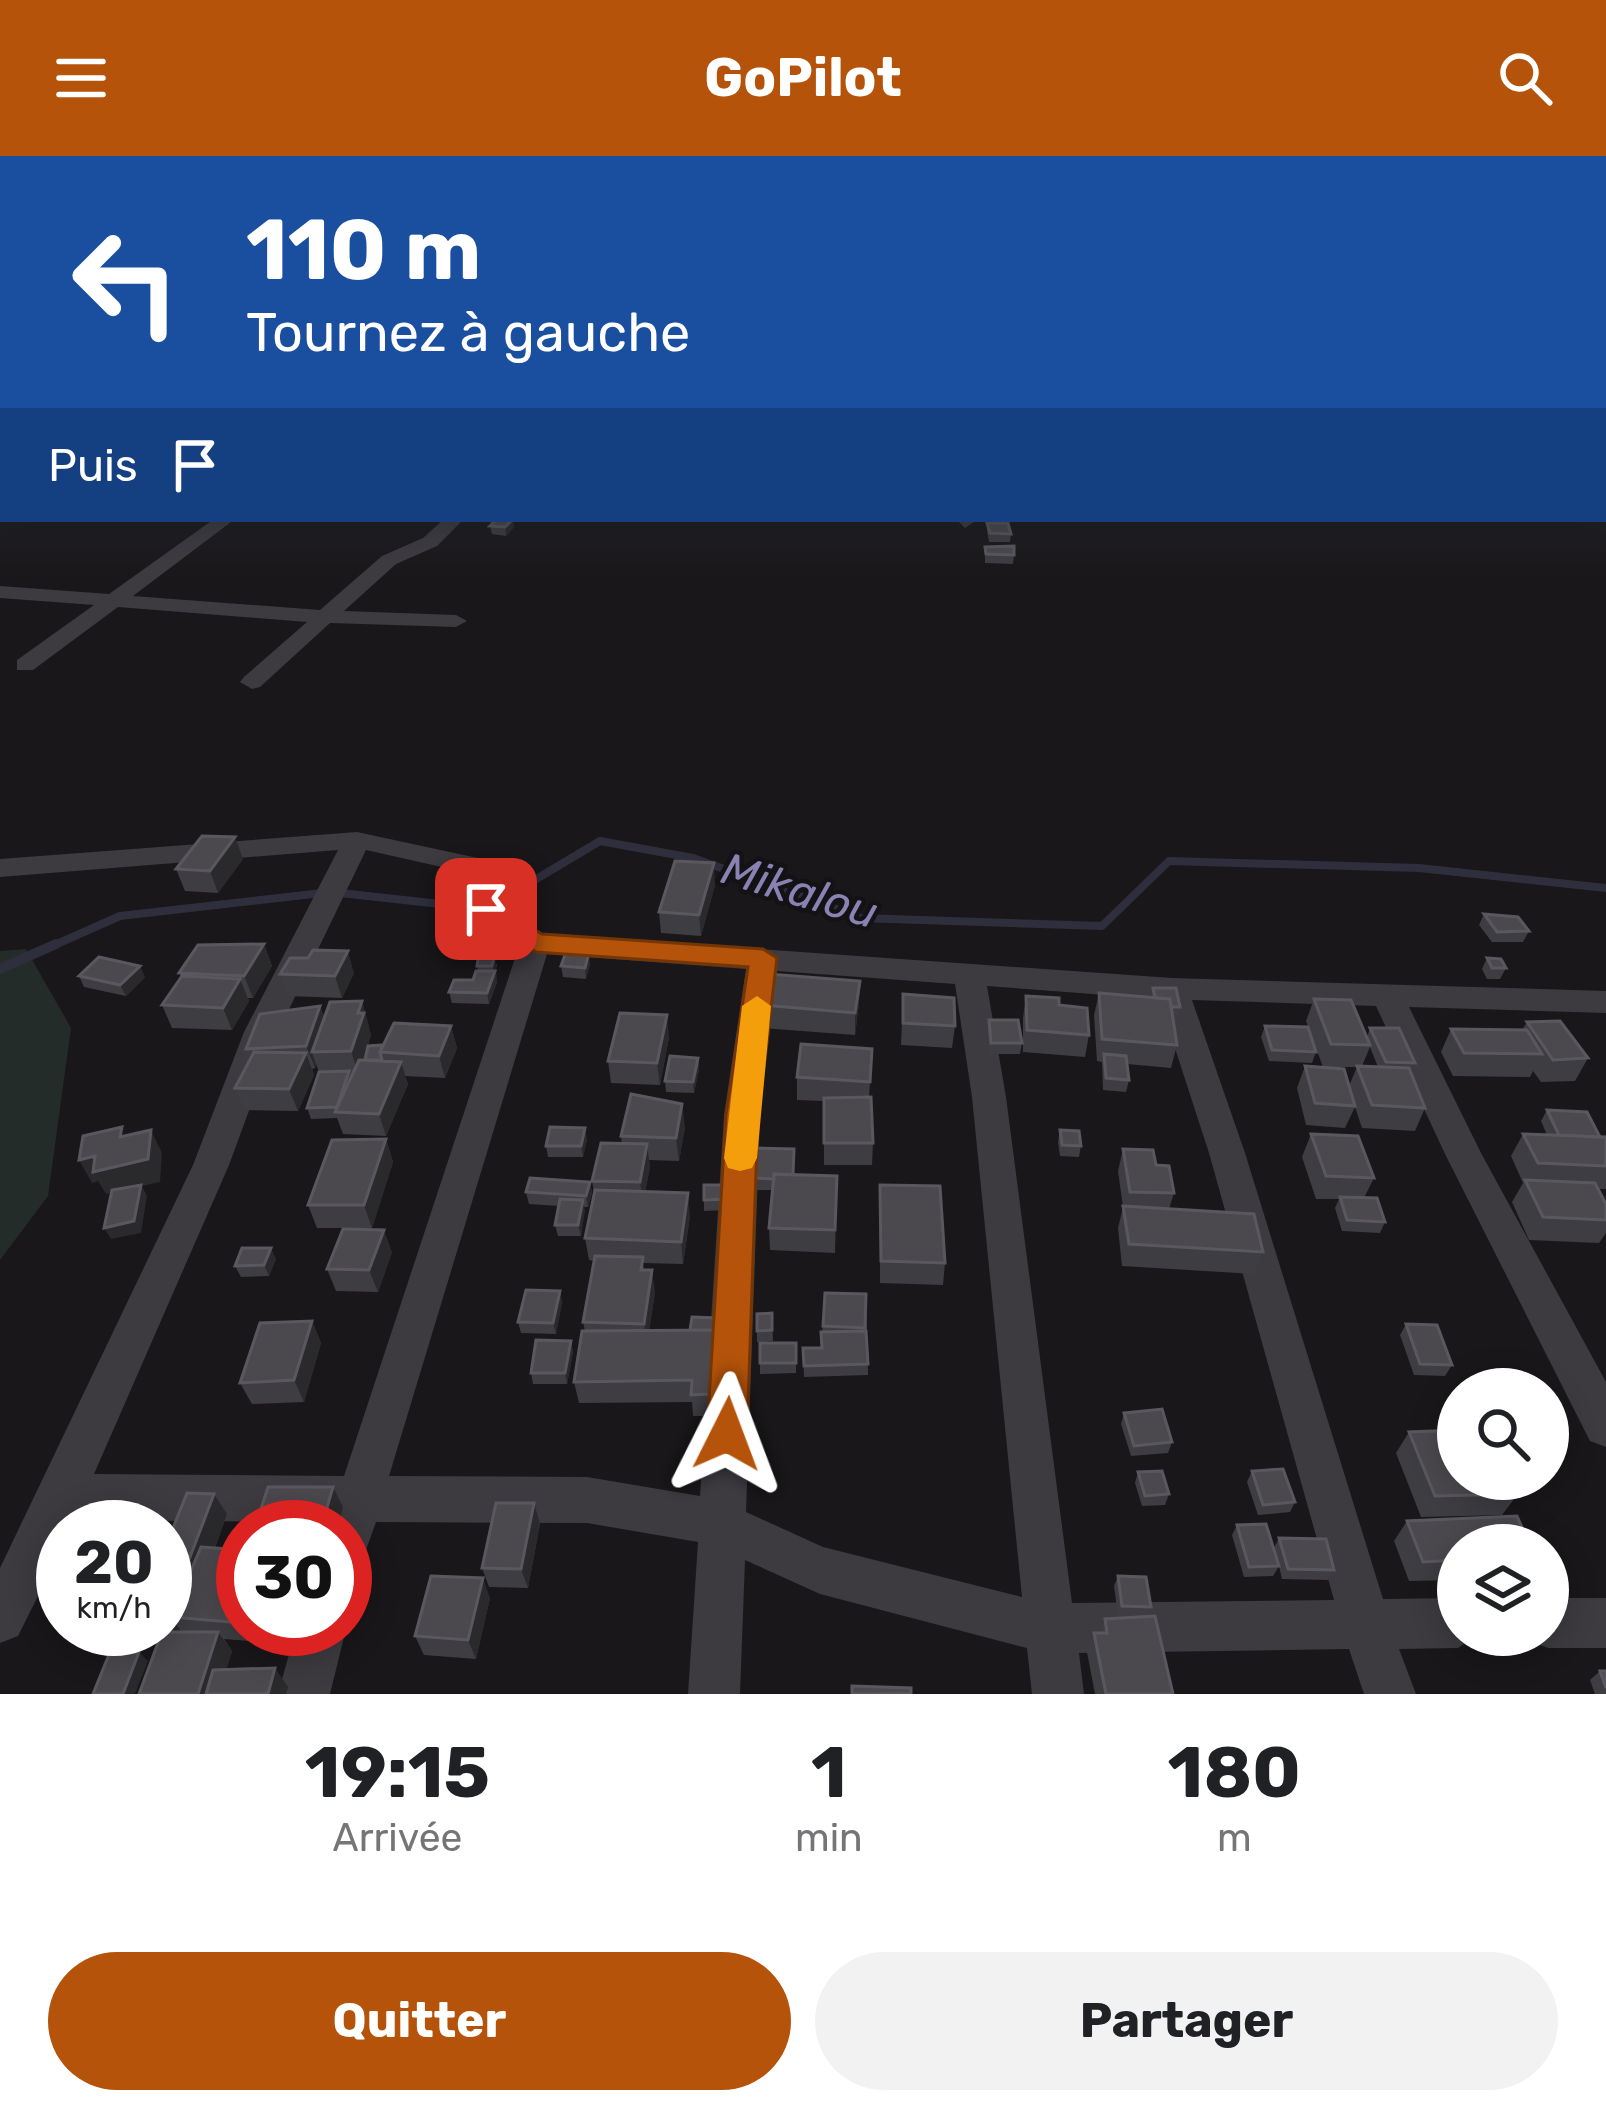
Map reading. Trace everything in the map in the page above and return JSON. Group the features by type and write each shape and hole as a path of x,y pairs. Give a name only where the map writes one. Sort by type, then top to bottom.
{"street":[{"path":"25,665 222,522"},
{"path":"252,682 389,560 430,542 452,522"},
{"path":"0,592 326,617 457,621"},
{"path":"0,1618 211,1165 261,1032 357,840"},
{"path":"0,868 357,840 477,866 486,909 536,943 1172,989 1606,1002"},
{"path":"357,1500 536,943"},
{"path":"714,1694 742,1115 763,958"},
{"path":"970,976 989,1097 1058,1694"},
{"path":"1172,989 1227,1154 1390,1694"},
{"path":"1388,997 1464,1156 1606,1426"},
{"path":"58,1497 587,1500 680,1513 722,1526 820,1570 1047,1628 1437,1623"},
{"path":"1569,1623 1606,1623"},
{"path":"304,1694 314,1656"}],"shaded area":[{"path":"26,949 71,1028 48,1196 0,1260 0,951"}],"building":[{"path":"987,523 1008,523 1011,534 990,533"},
{"path":"1014,546 1014,555 986,554 985,547"},
{"path":"202,836 235,837 210,871 176,869"},
{"path":"675,861 714,863 699,915 659,912"},
{"path":"1484,914 1518,917 1529,931 1497,932"},
{"path":"264,944 244,976 179,973 198,945"},
{"path":"313,950 348,951 335,976 280,974 290,958 308,958"},
{"path":"566,952 589,953 585,968 561,966"},
{"path":"479,953 495,953 492,966 477,966"},
{"path":"99,957 140,966 120,985 79,976"},
{"path":"1487,958 1501,959 1506,968 1492,968"},
{"path":"476,971 495,971 487,993 449,992 454,980 473,980"},
{"path":"768,974 860,981 855,1013 762,1005"},
{"path":"182,976 240,979 223,1008 162,1005"},
{"path":"1153,988 1176,988 1180,1007 1171,1007 1170,999 1155,998"},
{"path":"1099,993 1170,999 1177,1045 1102,1039"},
{"path":"903,994 954,998 955,1026 903,1023"},
{"path":"1026,996 1059,998 1059,1005 1087,1008 1089,1035 1027,1030"},
{"path":"1314,999 1351,1000 1370,1045 1331,1044"},
{"path":"362,1001 358,1013 364,1013 351,1051 312,1052 330,1002"},
{"path":"320,1006 306,1046 246,1049 260,1014"},
{"path":"620,1013 667,1015 657,1063 608,1061"},
{"path":"989,1020 1018,1020 1022,1043 991,1043"},
{"path":"1560,1021 1588,1058 1553,1060 1527,1022"},
{"path":"394,1023 451,1026 439,1056 380,1052"},
{"path":"1265,1026 1308,1027 1316,1052 1272,1050"},
{"path":"1370,1028 1399,1028 1415,1063 1386,1062"},
{"path":"1451,1029 1527,1030 1542,1054 1464,1053"},
{"path":"801,1044 872,1049 870,1082 797,1077"},
{"path":"383,1045 382,1060 365,1060 368,1046"},
{"path":"254,1052 306,1053 289,1089 235,1088"},
{"path":"1104,1054 1126,1056 1129,1080 1106,1078"},
{"path":"670,1056 698,1058 693,1082 665,1081"},
{"path":"359,1060 401,1062 379,1114 335,1112"},
{"path":"1305,1066 1344,1069 1355,1106 1315,1103"},
{"path":"1357,1066 1409,1068 1425,1108 1372,1105"},
{"path":"349,1071 337,1107 307,1108 319,1072"},
{"path":"631,1094 682,1104 676,1138 621,1136"},
{"path":"871,1097 873,1143 824,1143 824,1098"},
{"path":"1547,1110 1587,1112 1600,1137 1559,1135"},
{"path":"122,1127 120,1137 151,1130 148,1159 93,1172 95,1156 79,1160 83,1136"},
{"path":"550,1127 585,1128 581,1146 546,1146"},
{"path":"1060,1130 1079,1131 1081,1146 1062,1145"},
{"path":"1311,1134 1358,1136 1374,1178 1326,1176"},
{"path":"1523,1134 1606,1137 1606,1166 1538,1163"},
{"path":"386,1139 364,1205 308,1205 332,1140"},
{"path":"601,1143 647,1144 640,1182 592,1181"},
{"path":"756,1148 794,1149 793,1175 754,1178"},
{"path":"1123,1149 1153,1150 1156,1165 1169,1166 1174,1193 1130,1192"},
{"path":"774,1174 837,1176 835,1230 769,1228"},
{"path":"530,1178 590,1182 586,1196 526,1192"},
{"path":"1525,1180 1595,1183 1606,1204 1606,1220 1543,1217"},
{"path":"141,1185 134,1221 104,1228 112,1190"},
{"path":"704,1185 728,1185 727,1199 704,1200"},
{"path":"880,1185 940,1186 945,1263 881,1261"},
{"path":"595,1190 688,1193 681,1242 585,1238"},
{"path":"1340,1197 1377,1198 1385,1222 1347,1220"},
{"path":"560,1199 583,1200 578,1225 555,1225"},
{"path":"1123,1206 1254,1214 1263,1252 1129,1244"},
{"path":"343,1229 384,1230 369,1270 327,1269"},
{"path":"242,1248 271,1248 264,1265 235,1266"},
{"path":"595,1256 643,1257 641,1270 652,1270 644,1324 583,1322"},
{"path":"526,1290 560,1291 553,1323 518,1322"},
{"path":"825,1293 866,1294 865,1328 823,1326"},
{"path":"772,1313 772,1330 757,1331 757,1314"},
{"path":"692,1317 718,1318 716,1335 716,1330 690,1330"},
{"path":"312,1321 294,1380 240,1383 260,1323"},
{"path":"1406,1324 1437,1325 1452,1365 1420,1364"},
{"path":"716,1330 712,1394 691,1395 692,1380 574,1382 582,1331"},
{"path":"866,1331 868,1364 804,1366 803,1348 822,1348 821,1332"},
{"path":"536,1340 571,1341 565,1373 531,1373"},
{"path":"760,1343 796,1343 796,1363 760,1363"},
{"path":"1162,1409 1172,1442 1134,1446 1124,1413"},
{"path":"1437,1431 1437,1496 1435,1496 1409,1432"},
{"path":"1283,1469 1295,1502 1263,1505 1252,1471"},
{"path":"1162,1471 1169,1494 1145,1496 1138,1472"},
{"path":"268,1487 333,1487 329,1500 264,1500"},
{"path":"187,1493 214,1494 192,1552 192,1500 184,1500"},
{"path":"496,1503 534,1503 521,1569 482,1568"},
{"path":"1517,1516 1521,1524 1437,1524 1437,1561 1423,1562 1407,1521"},
{"path":"1266,1524 1279,1566 1249,1567 1237,1525"},
{"path":"1279,1538 1326,1539 1334,1570 1288,1569"},
{"path":"201,1547 216,1548 216,1621 192,1619 192,1568"},
{"path":"431,1576 483,1578 468,1640 415,1636"},
{"path":"1118,1576 1146,1577 1151,1607 1122,1606"},
{"path":"1155,1616 1173,1694 1106,1694 1094,1633 1107,1633 1105,1619"},
{"path":"192,1632 216,1632 198,1694 139,1694 153,1656 192,1656"},
{"path":"108,1656 137,1656 123,1694 93,1694"},
{"path":"275,1668 268,1694 206,1694 213,1670"},
{"path":"852,1686 911,1688 911,1694 852,1694"}],"waterway":[{"name":"Mikalou","path":"50,947 120,916 331,892 486,909 600,841 693,858 861,918 1102,926 1169,861 1419,868 1606,888"},
{"name":"Mikalou","path":"0,969 56,944"}],"slow traffic":[{"path":"740,1158 757,1006"}],"route":[{"path":"486,909 536,943 763,958 742,1115 727,1434"}]}
